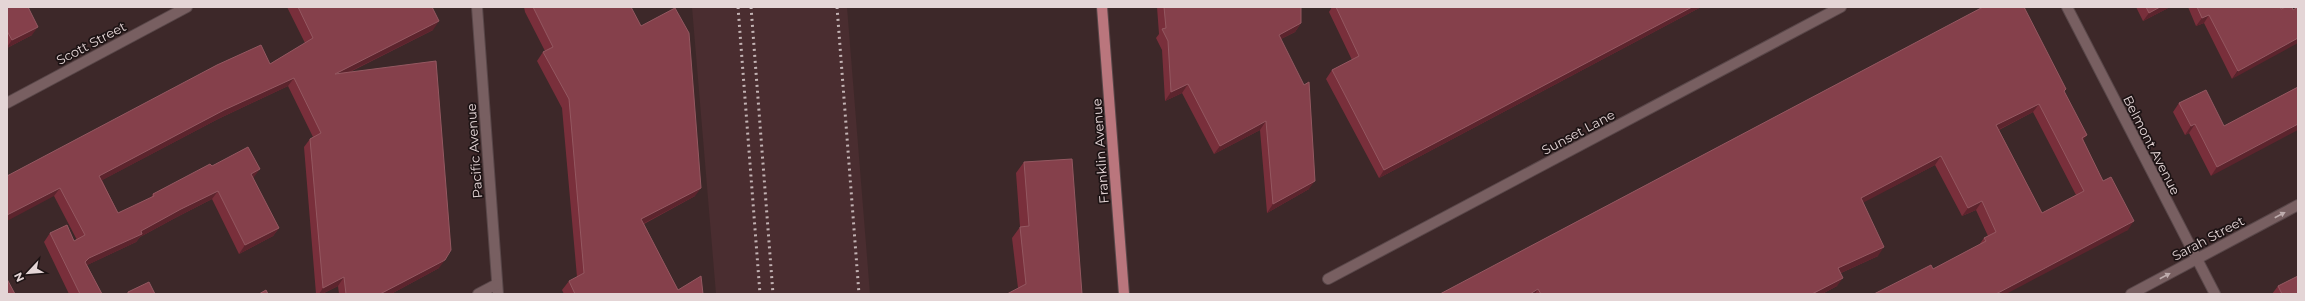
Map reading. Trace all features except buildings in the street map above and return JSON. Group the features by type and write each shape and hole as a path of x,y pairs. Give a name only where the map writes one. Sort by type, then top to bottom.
{"main road":[{"name":"Franklin Avenue","path":"1102,7 1124,294"}],"street":[{"name":"Scott Street","path":"7,103 187,7"},
{"name":"Pacific Avenue","path":"477,7 497,289"},
{"name":"Sunset Lane","path":"1328,279 1841,7"},
{"name":"Belmont Avenue","path":"2067,7 2215,294"},
{"name":"Sarah Street","path":"2131,294 2298,205"},
{"path":"478,294 497,289"}],"shaded area":[{"path":"692,7 847,7 870,294 716,294"}],"railway":[{"path":"738,7 760,294"},
{"path":"751,7 773,294"},
{"path":"837,7 859,294"}]}
